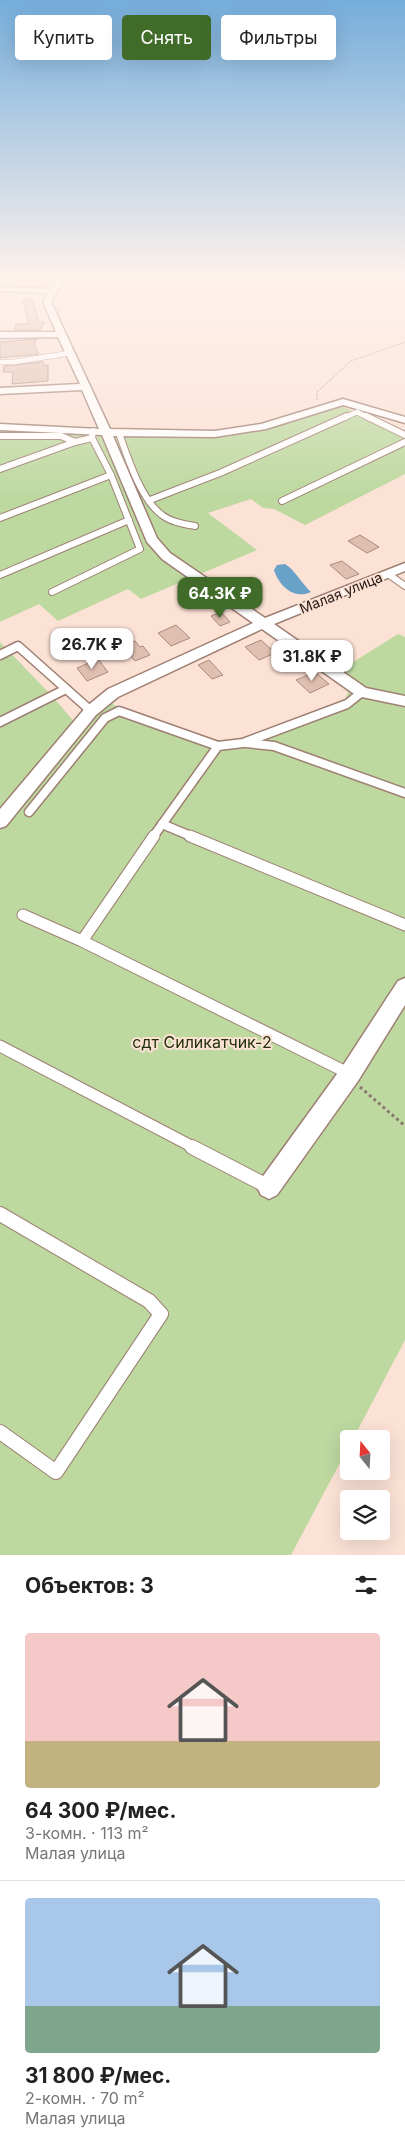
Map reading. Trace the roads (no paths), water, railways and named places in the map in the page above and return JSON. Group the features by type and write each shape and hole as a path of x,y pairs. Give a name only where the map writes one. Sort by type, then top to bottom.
{"street":[{"path":"70,353 85,386 97,434 151,539 166,556 362,692 405,701"},
{"path":"0,391 85,386"},
{"path":"0,427 97,434 215,434 262,428 343,402 405,420"},
{"name":"Малая улица","path":"0,821 92,711 113,693 265,623 405,567"},
{"path":"269,1187 350,1074 405,988"}],"lane":[{"path":"0,362 14,362 70,353"},
{"path":"150,500 220,473 358,412 405,435"},
{"path":"119,433 127,457 150,500 160,514 181,524 195,526"},
{"path":"0,469 97,434 140,549 52,592"},
{"path":"0,436 61,436 75,442"},
{"path":"282,501 405,442"},
{"path":"0,518 111,475"},
{"path":"0,575 129,520"},
{"path":"388,574 405,586"},
{"path":"0,655 18,646 92,711"},
{"path":"0,722 66,688"},
{"path":"243,743 347,704 362,692"},
{"path":"29,812 105,718 119,710 218,746 243,743 274,746 405,793"},
{"path":"82,941 218,746"},
{"path":"162,824 405,926"},
{"path":"23,915 82,941 350,1074"},
{"path":"0,1046 269,1187"},
{"path":"0,1214 149,1301 160,1314 56,1472 0,1432"}],"water":[{"path":"285,564 311,592 305,594 293,593 283,586 274,570 277,565"}],"park label":[{"name":"сдт Силикатчик-2","path":"202,1042"}]}
